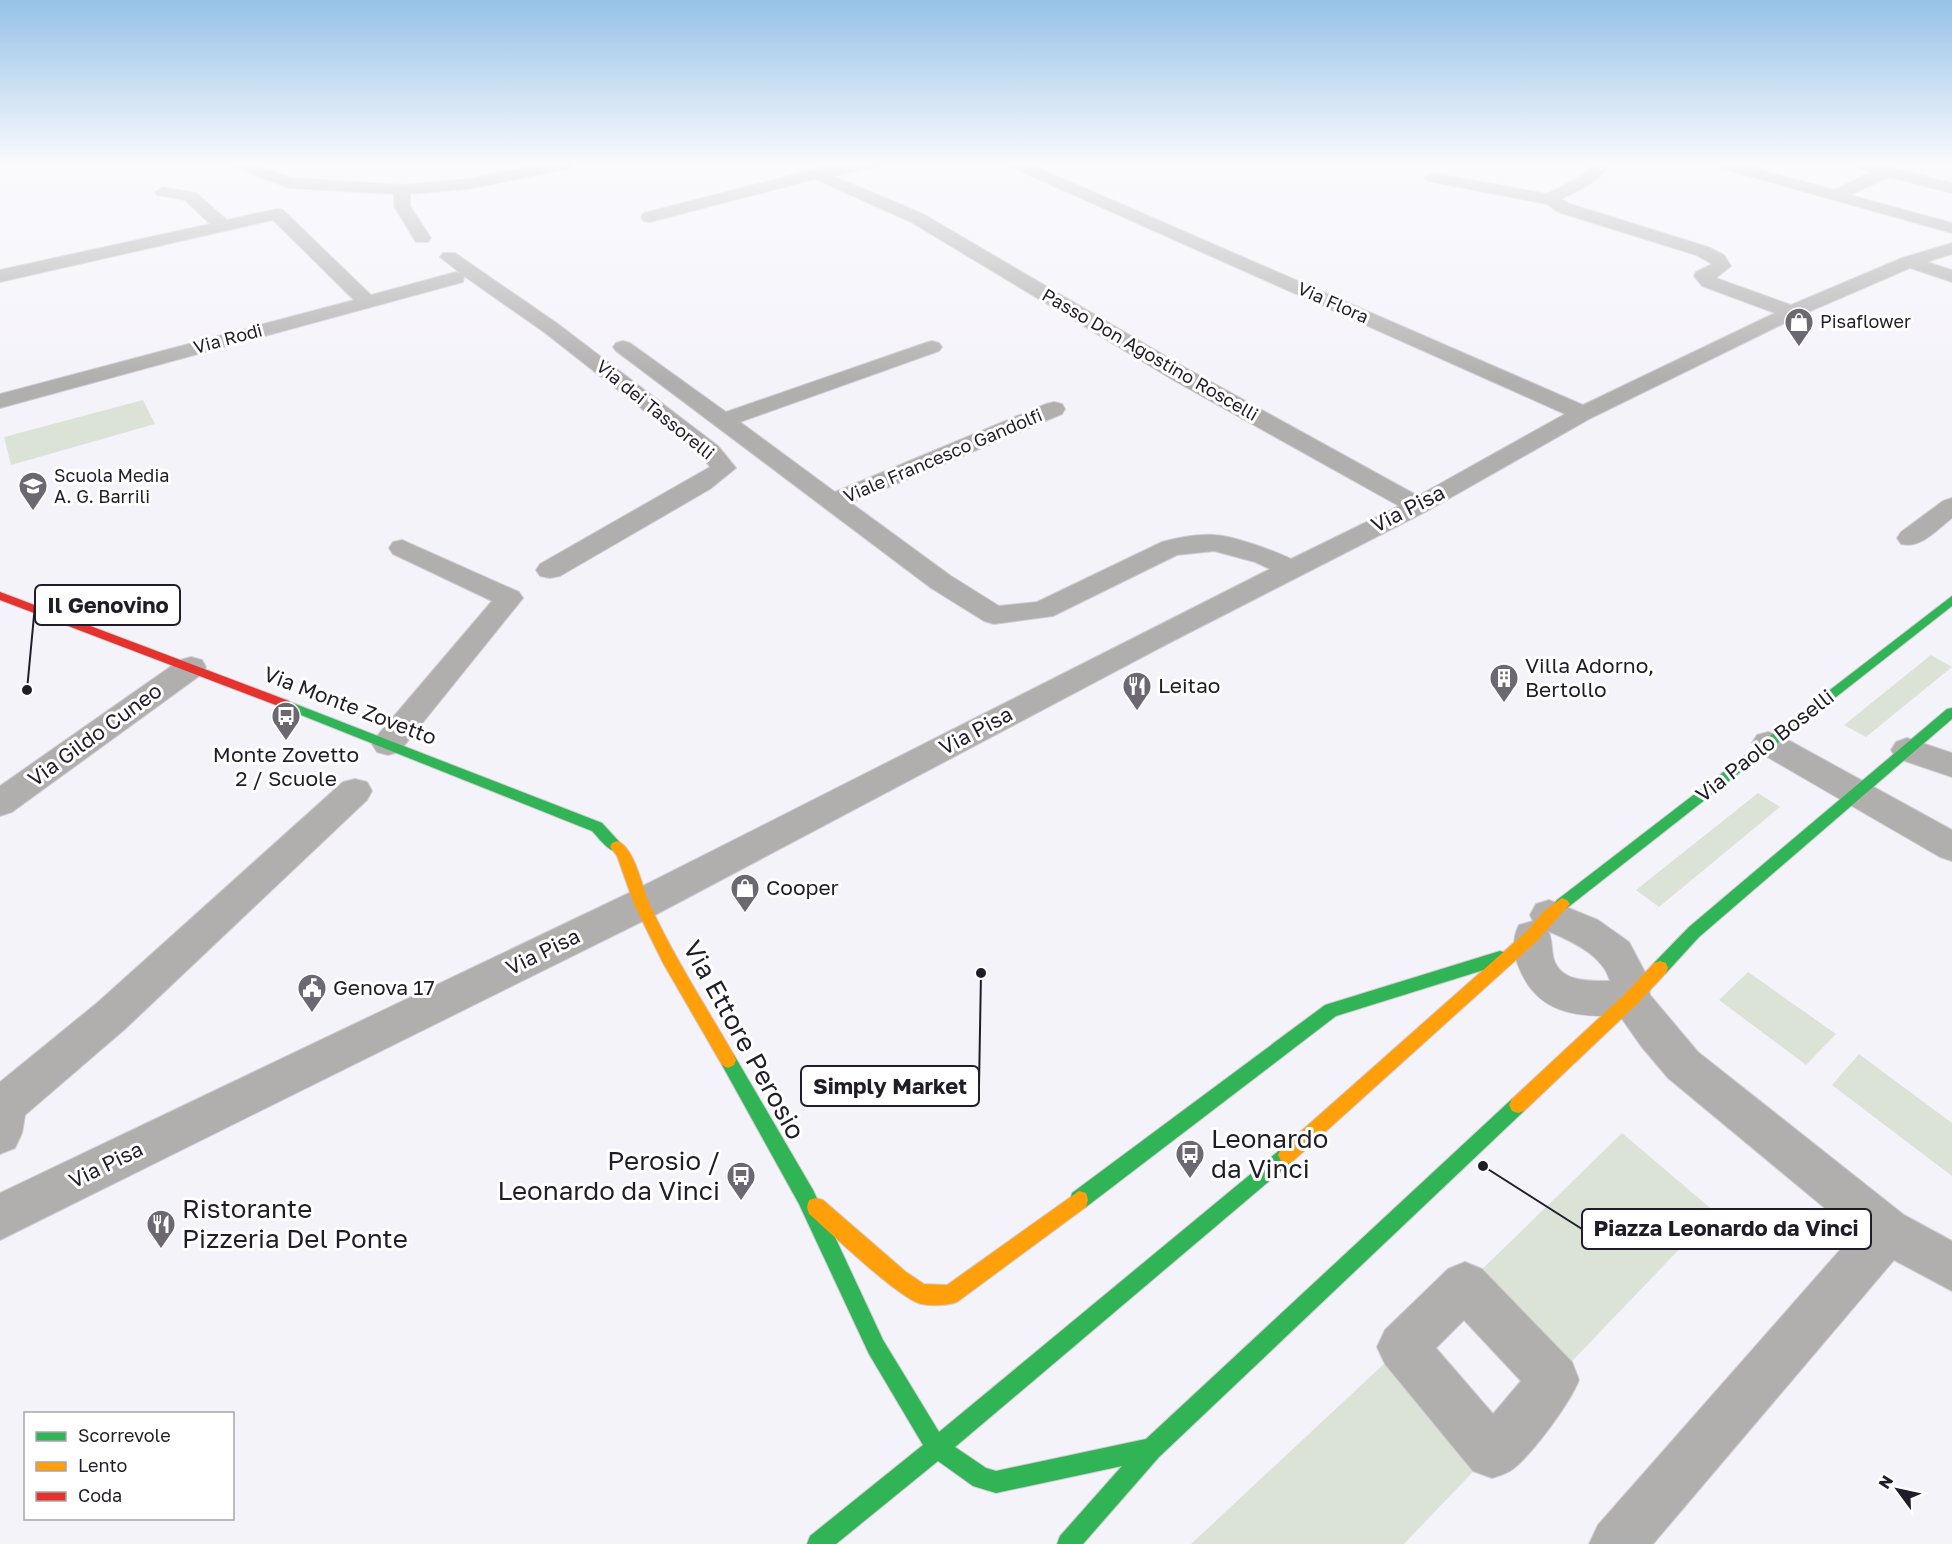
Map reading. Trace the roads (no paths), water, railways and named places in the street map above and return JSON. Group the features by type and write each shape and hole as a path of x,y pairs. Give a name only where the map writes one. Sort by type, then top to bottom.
{"main road":[{"name":"Via Monte Zovetto","path":"0,597 190,667 597,827 623,853 642,904"},
{"name":"Via Paolo Boselli","path":"818,1544 937,1448 1323,1125 1606,869 1952,600"},
{"path":"1068,1544 1151,1449 1632,998 1694,932 1952,712"},
{"name":"Via Ettore Perosio","path":"642,904 669,958 806,1197 876,1347 937,1448"},
{"name":"Via Ettore Perosio","path":"806,1197 899,1279 921,1294 950,1295 1332,1010 1543,925"},
{"path":"937,1448 973,1473 996,1482 1151,1449"}],"street":[{"path":"0,276 178,236"},
{"path":"300,236 367,302"},
{"name":"Passo Don Agostino Roscelli","path":"948,236 1184,376 1418,506"},
{"name":"Via Flora","path":"1181,236 1583,413"},
{"path":"1654,236 1702,251 1718,259 1722,266 1703,276 1709,282 1792,312"},
{"name":"Via Pisa","path":"0,1217 642,904 1290,568 1418,506 1583,413 1792,312 1909,262 1952,248"},
{"path":"1909,262 1952,276"},
{"name":"Via Rodi","path":"0,401 367,302 453,267"},
{"name":"Via dei Tassorelli","path":"453,267 560,336 710,451 724,468 701,484 550,570"},
{"name":"Viale Francesco Gandolfi","path":"623,347 941,582 994,615 1043,610 1171,548 1214,543 1264,556 1290,568"},
{"path":"722,421 932,347"},
{"name":"Viale Francesco Gandolfi","path":"832,502 1054,409"},
{"path":"1910,538 1952,506"},
{"path":"388,744 509,598 402,548"},
{"name":"Via Gildo Cuneo","path":"0,803 190,667"},
{"path":"1768,743 1952,847"},
{"path":"1907,750 1952,765"},
{"path":"0,1133 6,1104 111,1016 355,791"},
{"path":"1632,998 1585,999 1563,994 1541,976 1532,958 1543,925 1578,926 1597,938 1616,955 1628,975 1632,998 1665,1046 1683,1065 1887,1231 1952,1267"},
{"path":"1617,1544 1887,1231"}],"place":[{"name":"Pisaflower","path":"1799,348"},
{"name":"Scuola Media A. G. Barrili","path":"33,512"},
{"name":"Il Genovino","path":"27,690"},
{"name":"Villa Adorno, Bertollo","path":"1504,704"},
{"name":"Leitao","path":"1137,712"},
{"name":"Monte Zovetto 2 / Scuole","path":"286,742"},
{"name":"Cooper","path":"745,914"},
{"name":"Simply Market","path":"981,973"},
{"name":"Genova 17","path":"312,1014"},
{"name":"Piazza Leonardo da Vinci","path":"1483,1166"},
{"name":"Leonardo da Vinci","path":"1190,1180"},
{"name":"Perosio / Leonardo da Vinci","path":"741,1202"},
{"name":"Ristorante Pizzeria Del Ponte","path":"161,1250"}]}
